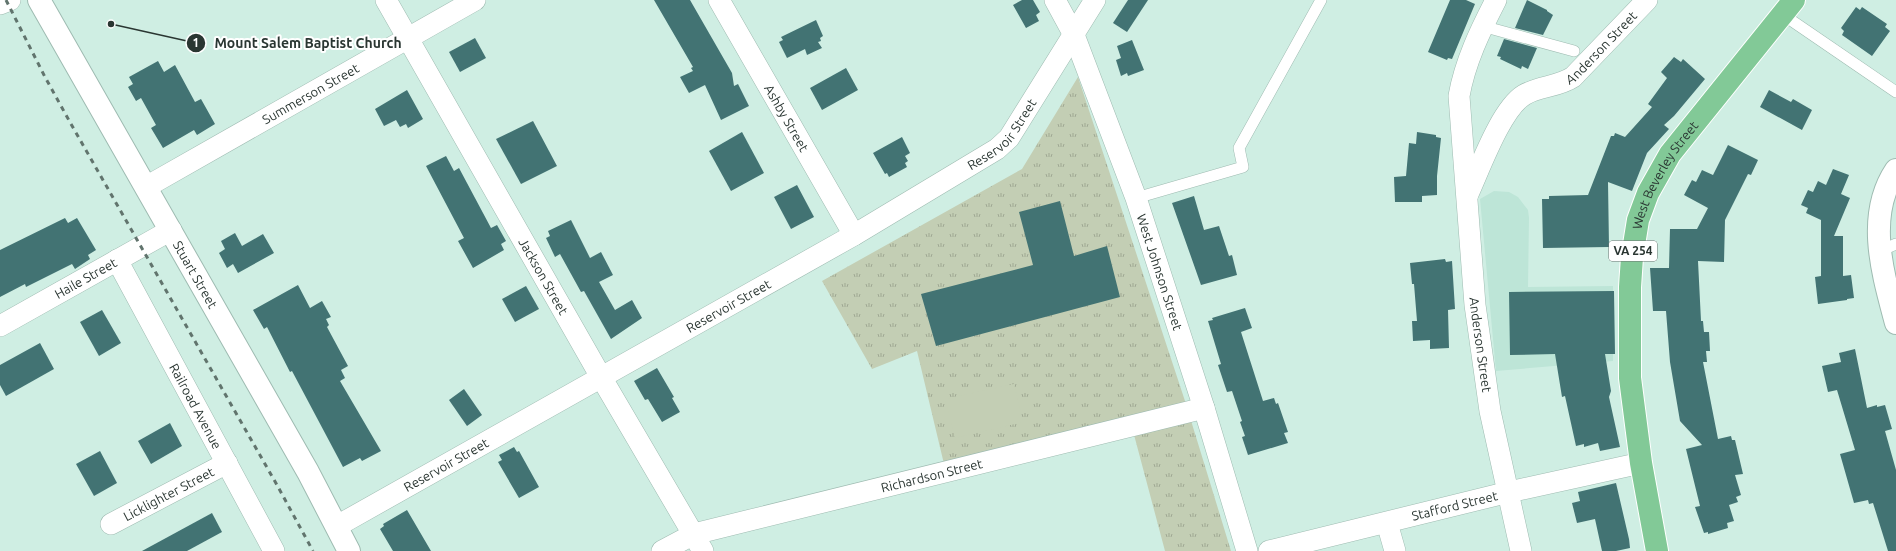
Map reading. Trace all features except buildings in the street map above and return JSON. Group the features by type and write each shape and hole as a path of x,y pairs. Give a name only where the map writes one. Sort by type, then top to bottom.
{"main road":[{"name":"West Beverley Street","path":"1657,551 1641,463 1630,378 1629,325 1632,257 1638,220 1648,193 1670,154 1788,7"}],"street":[{"path":"0,4 10,0"},
{"name":"Stuart Street","path":"39,0 171,230 350,551"},
{"name":"Jackson Street","path":"386,0 601,377 698,543"},
{"name":"Summerson Street","path":"146,187 475,0"},
{"name":"Ashby Street","path":"719,0 854,235"},
{"name":"West Johnson Street","path":"1055,0 1074,35 1136,198 1204,408 1247,551"},
{"name":"Reservoir Street","path":"337,526 854,235 997,149 1009,138 1095,0"},
{"name":"Anderson Street","path":"1496,0 1482,26 1463,74 1459,96 1475,305 1490,411 1521,551"},
{"name":"Anderson Street","path":"1467,196 1497,132 1514,102 1525,94 1558,85 1574,78 1647,0"},
{"path":"1893,181 1880,214 1878,237 1888,247 1896,323"},
{"name":"Haile Street","path":"0,326 171,230"},
{"name":"Railroad Avenue","path":"117,260 274,551"},
{"name":"Richardson Street","path":"662,551 698,543 1204,408"},
{"name":"Licklighter Street","path":"111,524 226,463"},
{"name":"Stafford Street","path":"1269,551 1509,492 1641,463"},
{"path":"1387,523 1395,551"}],"lane":[{"path":"1136,198 1242,167 1239,148 1321,0"},
{"path":"1788,7 1896,92"},
{"path":"1482,26 1574,51"}],"shaded area":[{"path":"1494,191 1509,192 1518,197 1528,210 1528,287 1613,286 1613,361 1496,371 1480,199"}],"green space":[{"path":"1078,77 1185,401 1231,551 1165,551 1129,416 944,464 917,351 872,369 822,281 1022,169"},
{"path":"1014,384 1023,422 955,438 945,399"}],"railway":[{"path":"6,0 45,77 71,124 277,485 313,551"}],"place":[{"name":"Mount Salem Baptist Church","path":"111,24"}]}
